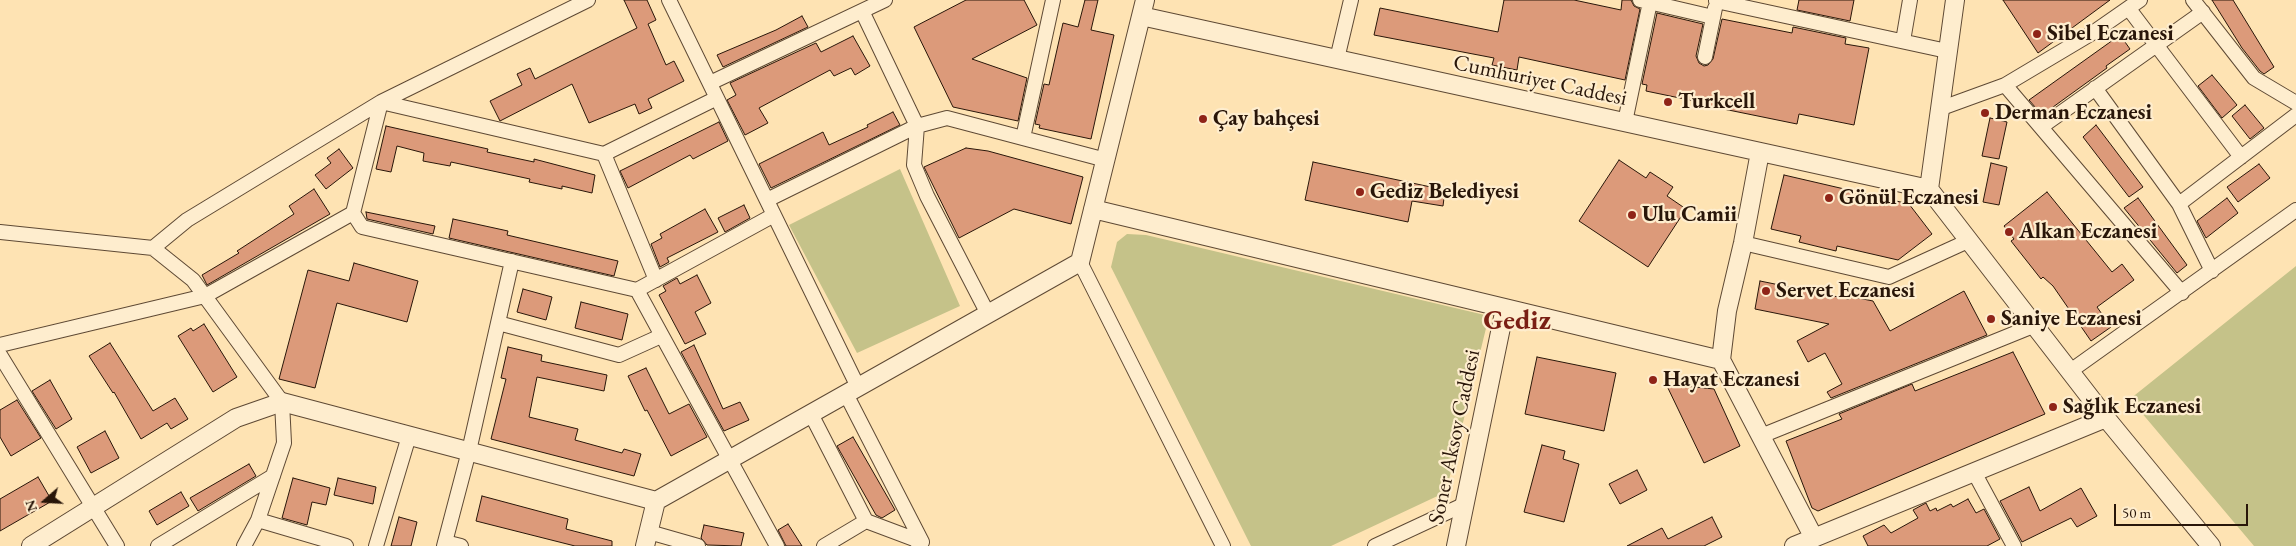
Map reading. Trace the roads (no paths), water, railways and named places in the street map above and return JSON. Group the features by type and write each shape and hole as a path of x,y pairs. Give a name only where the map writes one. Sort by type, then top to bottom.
{"street":[{"path":"153,248 187,220 381,102 588,0"},
{"path":"669,0 774,215 919,544"},
{"path":"710,83 885,0"},
{"path":"1023,138 1053,0"},
{"path":"1337,59 1350,0"},
{"path":"1705,56 1716,0 1947,51"},
{"path":"1903,42 1910,0"},
{"path":"1955,0 1929,189 2106,418 2210,546"},
{"path":"1939,109 2005,85 2129,10 2140,0"},
{"path":"2193,0 2254,78 2296,103"},
{"path":"1625,122 1645,1 1713,17"},
{"path":"1143,8 1080,262 1223,546"},
{"name":"Cumhuriyet Caddesi","path":"1143,8 1337,59 1929,189"},
{"path":"2129,10 2241,157"},
{"path":"862,11 917,126 914,165 926,196 988,314"},
{"path":"2041,127 2203,12"},
{"path":"2005,85 2182,293"},
{"path":"2095,88 2179,204 2212,271"},
{"path":"381,102 604,154 717,98"},
{"path":"0,344 205,296 353,213 381,102"},
{"path":"2179,204 2296,115"},
{"path":"767,200 917,126 947,118 1106,160"},
{"path":"1760,152 1743,243 1726,310 1721,360 1817,542"},
{"path":"604,154 656,280"},
{"path":"1094,209 1721,360"},
{"path":"2070,372 2296,210"},
{"path":"353,213 362,227 637,290 774,215"},
{"path":"0,232 153,248 193,280 282,402 284,443 258,520 244,546"},
{"path":"1743,243 1889,277 1968,241"},
{"path":"461,546 444,544 469,451 512,261"},
{"path":"31,546 236,418 282,402 656,501 1080,262"},
{"path":"637,290 728,460 777,546"},
{"name":"Soner Aksoy Caddesi","path":"1456,546 1505,308"},
{"path":"498,323 619,355 661,336"},
{"path":"1762,436 2034,326"},
{"path":"0,355 117,546"},
{"path":"811,414 866,521 919,544"},
{"path":"1794,546 1817,542 1974,472 2106,418"},
{"path":"376,546 409,436"},
{"path":"1974,472 2010,545"},
{"path":"158,546 273,476"},
{"path":"656,501 647,539 698,546"},
{"path":"1375,546 1463,505"},
{"path":"258,520 346,546"},
{"path":"824,546 866,521"}],"place":[{"name":"Sibel Eczanesi","path":"2037,34"},
{"name":"Turkcell","path":"1668,102"},
{"name":"Derman Eczanesi","path":"1985,113"},
{"name":"Çay bahçesi","path":"1203,119"},
{"name":"Gediz Belediyesi","path":"1360,192"},
{"name":"Gönül Eczanesi","path":"1829,198"},
{"name":"Ulu Camii","path":"1632,215"},
{"name":"Alkan Eczanesi","path":"2009,232"},
{"name":"Servet Eczanesi","path":"1766,291"},
{"name":"Saniye Eczanesi","path":"1991,319"},
{"name":"Hayat Eczanesi","path":"1653,380"},
{"name":"Sağlık Eczanesi","path":"2053,407"}],"district":[{"name":"Gediz","path":"1517,321"}]}
